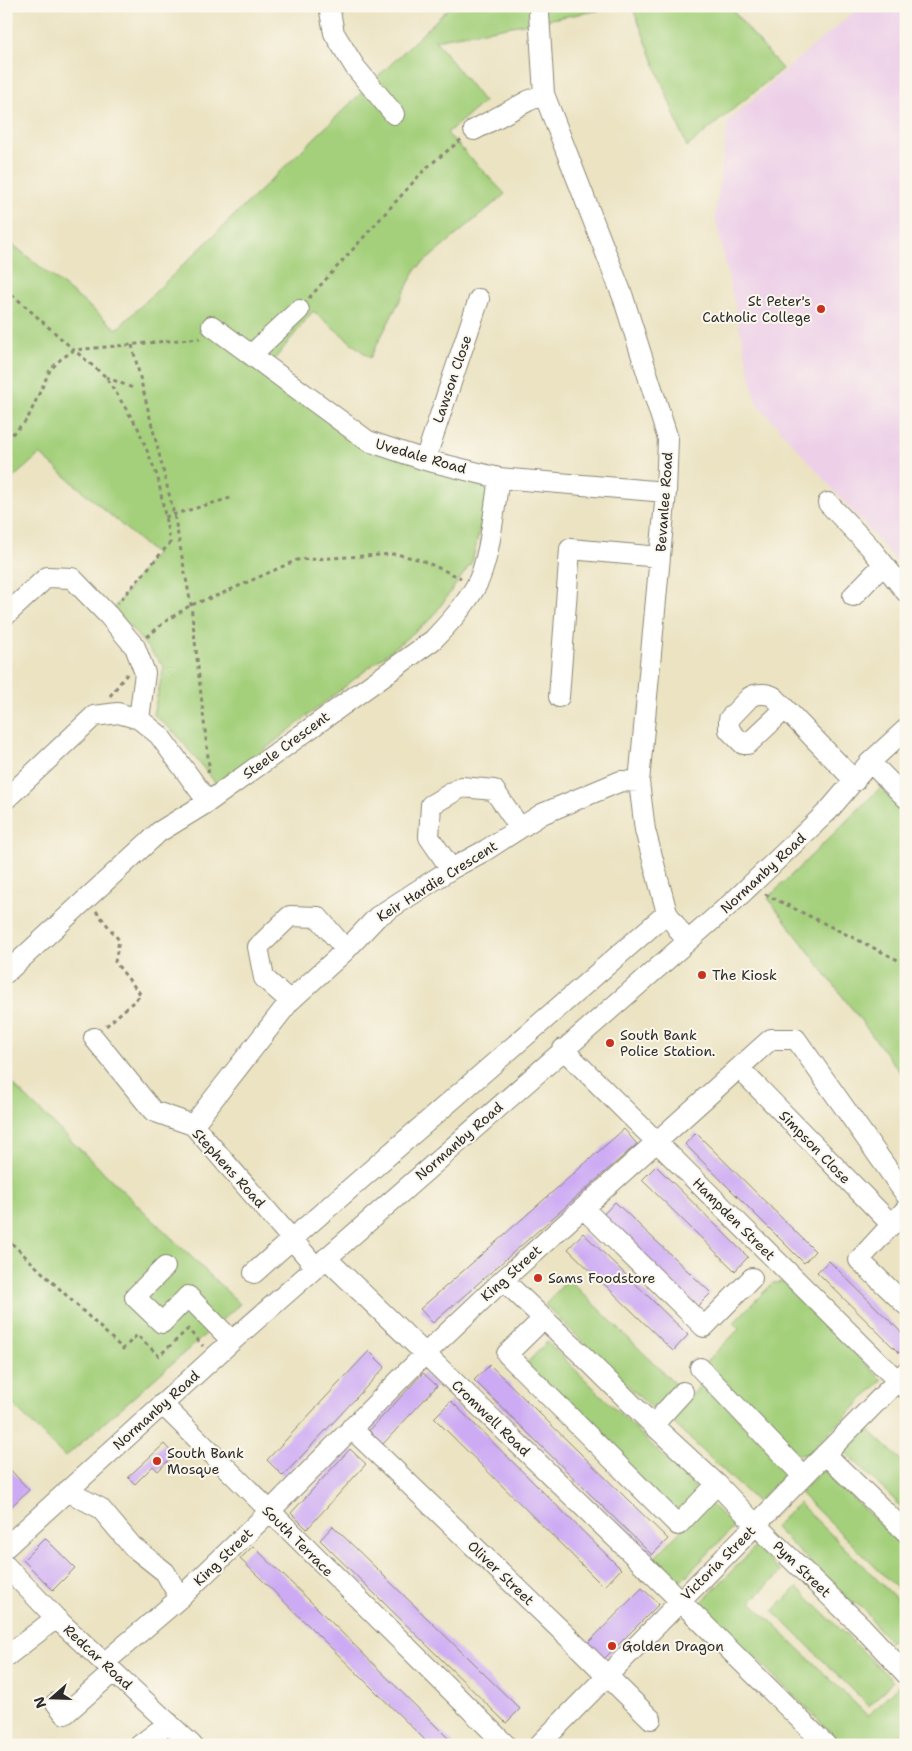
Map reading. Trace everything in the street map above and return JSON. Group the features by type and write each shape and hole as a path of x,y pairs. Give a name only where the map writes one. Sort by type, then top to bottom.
{"street":[{"path":"329,6 334,33 355,67 394,114"},
{"name":"Bevanlee Road","path":"539,14 544,94 623,297 668,440 666,492 639,782 645,830 667,913 687,942"},
{"path":"474,130 544,94"},
{"name":"Lawson Close","path":"425,460 479,299"},
{"path":"250,355 299,310"},
{"name":"Uvedale Road","path":"219,331 368,441 425,460 499,478 666,492"},
{"name":"Steele Crescent","path":"6,972 159,832 208,802 432,640 459,612 476,585 485,562 499,478"},
{"path":"828,502 869,546 906,592"},
{"path":"559,697 570,549 660,557"},
{"path":"853,596 883,565"},
{"path":"6,615 47,577 72,578 108,615 135,647 145,673 139,719"},
{"path":"785,709 854,781"},
{"path":"6,799 94,716 118,713 139,719 159,734 208,802"},
{"name":"Normanby Road","path":"6,1547 232,1340 749,886 830,810 870,762 906,729"},
{"path":"870,762 906,798"},
{"name":"Keir Hardie Crescent","path":"192,1125 290,1001 346,950 377,917 451,869 486,850 542,814 621,781 639,782"},
{"path":"451,869 429,837 431,804 462,787 494,790 520,828"},
{"path":"254,1273 667,913"},
{"path":"290,1001 264,978 258,947 290,916 318,916 346,950"},
{"name":"Stephens Road","path":"94,1038 153,1111 192,1125 292,1239 321,1262"},
{"name":"King Street","path":"56,1703 65,1714 109,1667 269,1512 425,1354 503,1280 771,1040 796,1040 906,1194"},
{"name":"Hampden Street","path":"563,1049 656,1142 903,1381"},
{"name":"Simpson Close","path":"739,1068 892,1225"},
{"path":"583,1208 704,1327 752,1278"},
{"path":"906,1209 859,1260 906,1305"},
{"name":"Cromwell Road","path":"321,1262 425,1354 680,1601"},
{"path":"165,1267 136,1297 162,1323 188,1296 232,1340"},
{"path":"503,1280 544,1318 507,1354 678,1525 717,1484"},
{"name":"Pym Street","path":"544,1318 609,1384 717,1484 756,1525 862,1627 906,1674"},
{"path":"700,1368 803,1476"},
{"name":"Victoria Street","path":"540,1745 803,1476 903,1381"},
{"path":"652,1425 683,1392"},
{"name":"South Terrace","path":"162,1404 506,1745"},
{"name":"Oliver Street","path":"351,1428 651,1719"},
{"path":"825,1454 906,1532"},
{"path":"67,1491 100,1508 132,1546 165,1572 180,1598"},
{"name":"Redcar Road","path":"6,1566 56,1618 192,1745"},
{"path":"680,1601 826,1745"},
{"path":"7,1656 56,1618"},
{"path":"140,1745 169,1723"}],"path":[{"path":"299,310 426,168 474,130"},
{"path":"6,289 106,377 138,428 158,478 170,543 108,615"},
{"path":"6,440 27,420 50,370 74,350 132,344 219,331"},
{"path":"132,344 174,514 191,604 209,766 208,802"},
{"path":"106,377 133,388"},
{"path":"165,517 234,497"},
{"path":"94,716 129,672 135,647 166,621 191,604 221,594 297,560 396,554 421,560 476,585"},
{"path":"749,886 906,964"},
{"path":"86,899 119,940 115,962 140,995 94,1038"},
{"path":"6,1238 123,1349 138,1335 159,1356 188,1329 214,1357"}],"shaded area":[{"name":"St Peter's Catholic College","path":"861,6 906,6 906,572 756,402 715,216 728,122 786,69"}],"green space":[{"path":"451,6 623,6 435,40 484,102 447,133 505,194 416,269 370,358 313,311 266,370 372,448 492,477 472,562 431,619 218,786 175,733 153,714 164,667 114,608 155,554 40,454 6,484 6,239 117,329"},
{"path":"632,6 729,6 782,69 687,147"},
{"path":"880,788 906,814 906,1080 768,898"},
{"path":"6,1078 240,1304 65,1457 6,1398"},
{"path":"568,1279 676,1385 652,1409 545,1305"},
{"path":"783,1282 882,1380 808,1454 798,1455 705,1363 739,1329 733,1323 773,1283"},
{"path":"547,1342 702,1494 679,1518 523,1367"},
{"path":"702,1383 790,1469 757,1502 671,1421"},
{"path":"868,1429 906,1465 906,1511 844,1451"},
{"path":"823,1469 906,1550 906,1597 800,1493"},
{"path":"709,1502 734,1527 680,1582 655,1557"},
{"path":"799,1503 906,1608 906,1621 904,1623 906,1626 891,1642 878,1629 864,1609 845,1596 774,1527"},
{"path":"755,1547 781,1572 751,1602 868,1716 898,1685 906,1692 906,1732 894,1745 844,1745 700,1604"},
{"path":"797,1587 893,1681 869,1706 773,1611"}],"building":[{"path":"624,1129 637,1144 433,1323 420,1309"},
{"path":"696,1133 815,1251 804,1263 685,1144"},
{"path":"656,1166 748,1257 735,1271 642,1180"},
{"path":"615,1202 711,1293 697,1307 602,1216"},
{"path":"583,1233 688,1335 673,1351 568,1249"},
{"path":"829,1261 906,1337 906,1346 899,1353 817,1272"},
{"path":"369,1351 385,1367 283,1476 267,1460"},
{"path":"490,1365 668,1539 652,1555 474,1380"},
{"path":"423,1373 437,1386 382,1445 368,1432"},
{"path":"451,1401 621,1569 604,1587 434,1418"},
{"name":"South Bank Mosque","path":"164,1444 174,1455 158,1471 153,1466 135,1484 128,1477"},
{"path":"350,1449 366,1464 307,1529 291,1513"},
{"path":"6,1465 29,1490 6,1511"},
{"path":"333,1526 520,1709 506,1723 320,1540"},
{"path":"45,1538 75,1568 53,1590 23,1560"},
{"path":"253,1546 455,1745 430,1745 240,1559"},
{"path":"642,1588 659,1604 603,1660 587,1644"}],"place":[{"name":"St Peter's Catholic College","path":"821,309"},
{"name":"The Kiosk","path":"702,975"},
{"name":"South Bank Police Station.","path":"610,1043"},
{"name":"Sams Foodstore","path":"538,1278"},
{"name":"South Bank Mosque","path":"157,1461"},
{"name":"Golden Dragon","path":"612,1646"}]}
